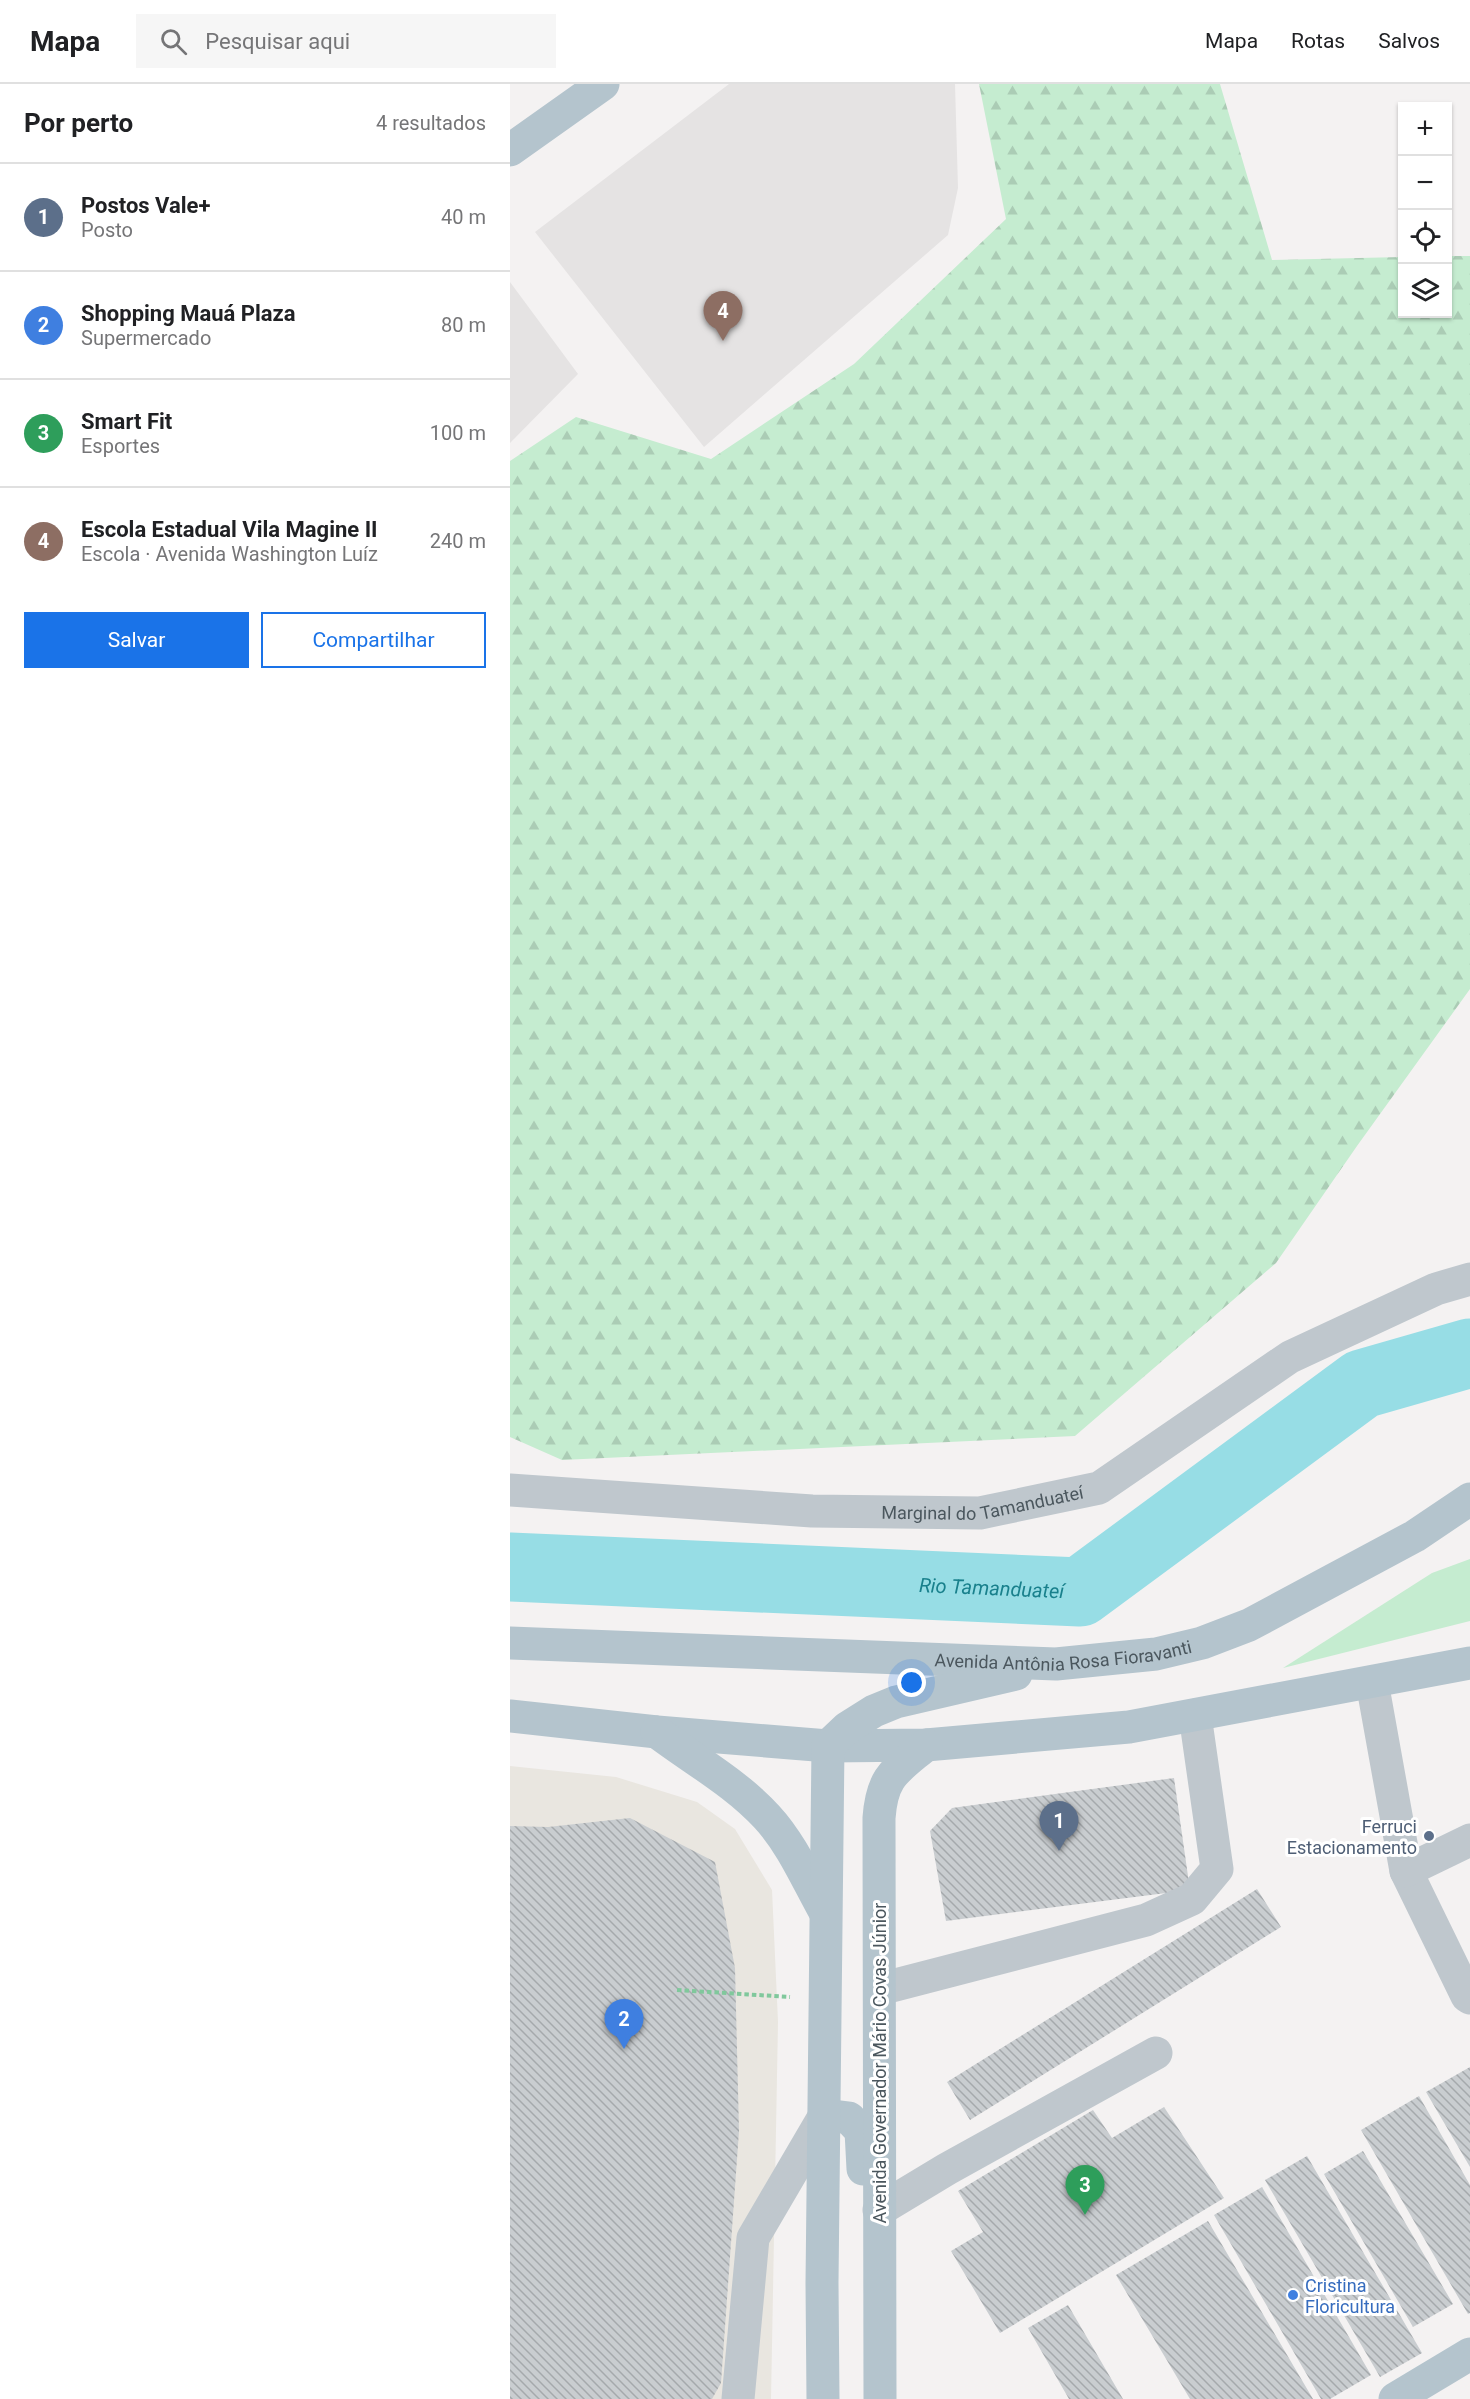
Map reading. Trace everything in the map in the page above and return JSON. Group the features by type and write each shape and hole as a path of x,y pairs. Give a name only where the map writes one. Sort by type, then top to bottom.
{"main road":[{"path":"510,150 603,84"},
{"name":"Avenida Antônia Rosa Fioravanti","path":"510,1643 1056,1664 1156,1654 1202,1643 1248,1625 1415,1536 1470,1499"},
{"path":"1415,1536 1470,1520"},
{"path":"510,1716 657,1732 828,1746 926,1744 1129,1727 1372,1682 1461,1663"},
{"path":"823,2399 822,2283 828,1746 847,1728 873,1711 896,1702 1056,1664"},
{"path":"657,1732 742,1793 768,1818 788,1846 825,1913"},
{"name":"Avenida Governador Mário Covas Júnior","path":"880,2399 881,1798 885,1782 926,1744"},
{"path":"825,2115 849,2118 861,2132 863,2323 880,2364"},
{"path":"1395,2399 1470,2354"}],"street":[{"name":"Marginal do Tamanduateí","path":"510,1490 812,1511 980,1513 1099,1488 1290,1357 1436,1289 1470,1280"},
{"path":"1372,1682 1406,1871 1470,1998"},
{"path":"880,1989 1146,1920 1192,1899 1217,1869 1195,1715"},
{"path":"1406,1871 1470,1840"},
{"path":"879,2210 947,2169 1156,2053"},
{"path":"738,2399 753,2238 825,2115"}],"path":[{"path":"677,1990 825,1999"}],"shaded area":[{"path":"729,84 955,84 958,188 948,235 704,447 535,232"},
{"path":"510,282 578,374 510,443"},
{"path":"510,1766 616,1777 697,1802 735,1829 772,1890 778,2022 771,2399 510,2399"}],"green space":[{"path":"979,84 1220,84 1272,260 1398,257 1398,318 1452,318 1452,256 1470,256 1470,989 1276,1263 1075,1436 562,1460 510,1437 510,461 576,417 711,459 854,364 1006,219"},
{"path":"1470,1559 1470,1621 1283,1668 1432,1573"}],"building":[{"path":"1174,1778 1190,1890 946,1921 930,1831 952,1808"},
{"path":"630,1818 715,1862 735,1968 739,2131 721,2383 712,2399 510,2399 510,1826 548,1827"},
{"path":"1257,1889 1281,1927 970,2120 947,2082"},
{"path":"1470,2067 1470,2167 1426,2092"},
{"path":"1419,2096 1470,2185 1470,2313 1468,2314 1361,2130"},
{"path":"1164,2107 1224,2198 1000,2333 951,2251 983,2232 958,2191 1093,2110 1112,2138"},
{"path":"1363,2151 1453,2304 1413,2327 1324,2174"},
{"path":"1307,2156 1422,2353 1380,2377 1265,2180"},
{"name":"Cristina Floricultura","path":"1262,2187 1371,2375 1330,2399 1321,2399 1214,2215"},
{"path":"1208,2221 1313,2399 1190,2399 1116,2275"},
{"path":"1068,2305 1123,2399 1069,2399 1028,2328"}],"waterway":[{"name":"Rio Tamanduateí","path":"510,1567 1080,1592 1362,1384 1470,1353"}],"place":[{"name":"Escola Estadual Vila Magine II","path":"723,341"},
{"name":"Ferruci Estacionamento","path":"1429,1836"},
{"name":"Postos Vale+","path":"1059,1851"},
{"name":"Shopping Mauá Plaza","path":"624,2049"},
{"name":"Smart Fit","path":"1085,2215"},
{"name":"Cristina Floricultura","path":"1293,2295"}]}
